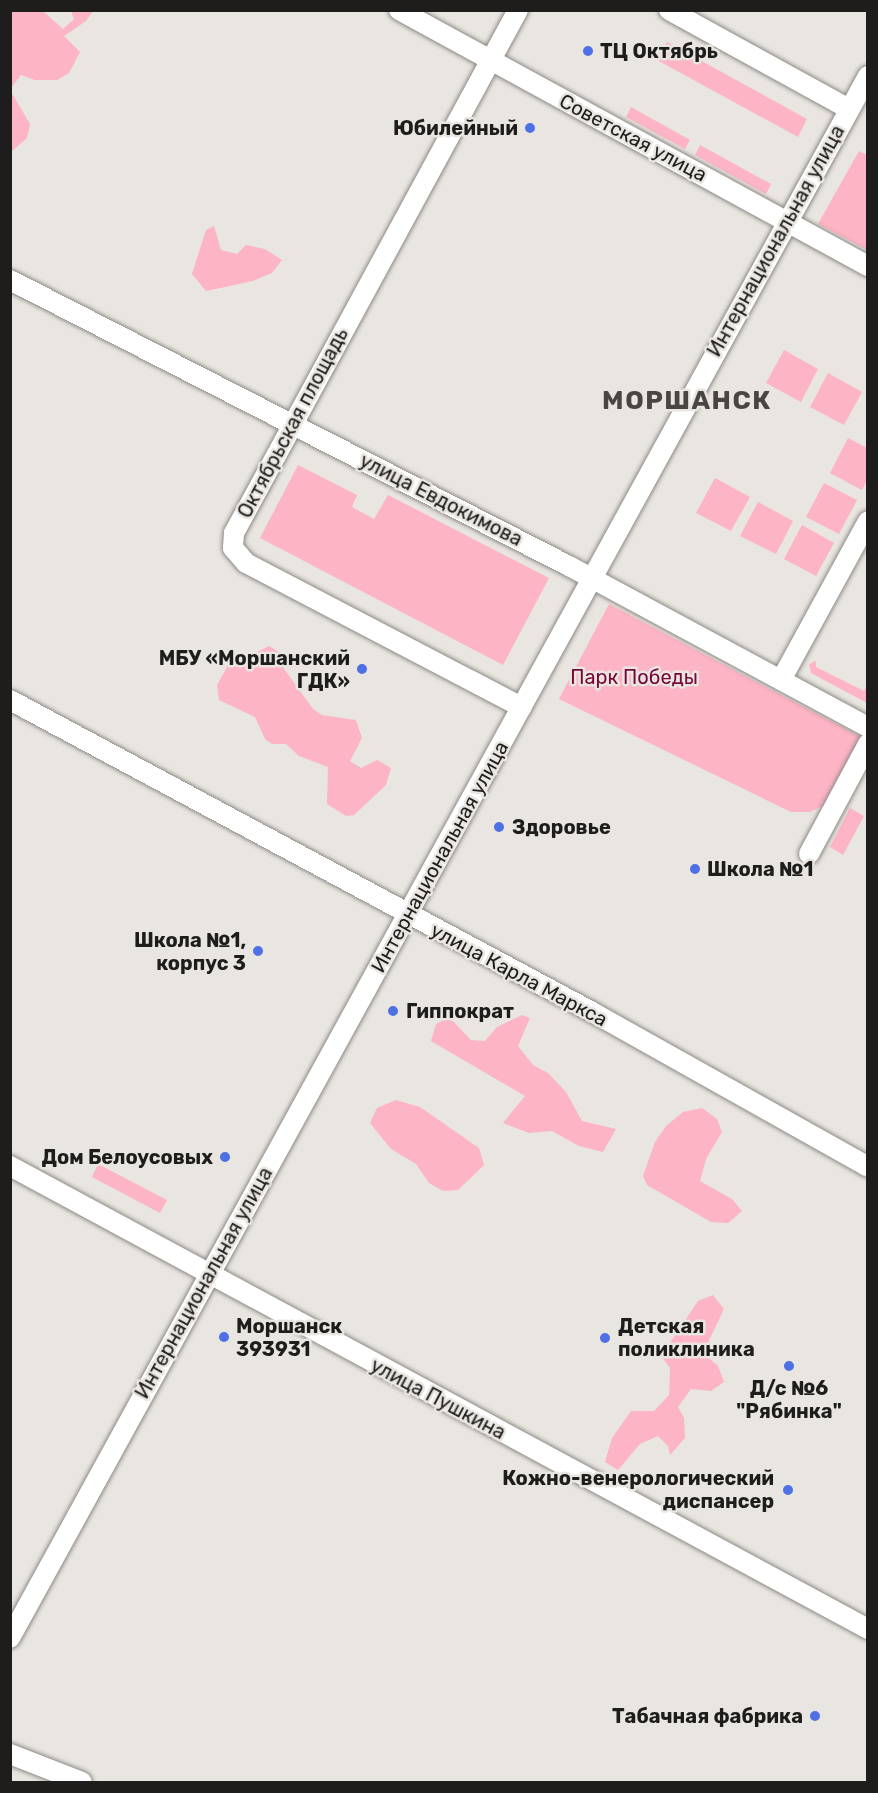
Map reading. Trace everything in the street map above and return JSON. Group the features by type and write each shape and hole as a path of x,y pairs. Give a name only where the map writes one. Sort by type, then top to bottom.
{"street":[{"name":"Советская улица","path":"399,10 867,266"},
{"name":"Октябрьская площадь","path":"518,10 234,533 233,548 246,563 522,706"},
{"path":"669,10 849,109"},
{"name":"Интернациональная улица","path":"10,1638 209,1273 409,915 867,76"},
{"name":"улица Евдокимова","path":"10,280 294,423 591,578 867,728"},
{"path":"781,680 867,521"},
{"name":"улица Карла Маркса","path":"10,700 594,1013 867,1167"},
{"path":"809,854 867,744"},
{"name":"улица Пушкина","path":"10,1166 867,1629"},
{"path":"10,1754 82,1782"}],"green space":[{"path":"11,10 43,11 63,29 74,19 71,11 93,11 86,21 64,36 80,52 69,73 57,80 35,80 21,75 11,88"},
{"path":"667,42 807,119 798,137 657,60"},
{"path":"10,90 30,124 27,138 11,152"},
{"path":"631,107 690,140 685,149 626,117"},
{"path":"700,145 771,184 766,194 695,155"},
{"path":"859,151 867,155 867,250 818,224"},
{"path":"214,226 221,250 237,254 246,245 265,249 282,260 272,273 253,281 206,291 192,274 206,230"},
{"path":"784,350 818,369 801,402 766,383"},
{"path":"828,373 862,392 844,425 810,407"},
{"path":"848,438 867,448 867,480 862,490 830,473"},
{"path":"298,465 357,495 352,507 374,519 388,495 549,578 503,665 260,538"},
{"path":"715,478 750,497 731,531 696,513"},
{"path":"824,483 857,500 839,534 806,517"},
{"path":"758,502 793,521 776,554 740,536"},
{"path":"802,525 834,543 816,576 784,559"},
{"name":"Парк Победы","path":"609,604 863,738 825,805 810,812 791,812 559,699"},
{"path":"269,646 282,654 282,666 313,709 322,715 356,720 362,738 350,761 361,768 377,760 391,768 386,785 354,815 346,816 327,804 328,767 299,756 286,744 272,744 265,739 255,717 219,700 217,685 232,658 248,666 257,652"},
{"path":"816,661 816,667 864,691 867,685 867,703 811,673 809,664"},
{"path":"850,808 864,816 843,855 830,847"},
{"path":"522,1015 530,1018 518,1046 533,1065 548,1073 566,1092 582,1121 616,1129 603,1152 579,1146 552,1131 529,1133 503,1123 525,1096 431,1041 436,1024 449,1017 471,1040 485,1041 497,1027"},
{"path":"396,1100 420,1107 479,1148 484,1165 458,1190 443,1191 429,1183 416,1164 391,1149 370,1123 377,1108"},
{"path":"702,1108 717,1119 722,1132 706,1159 700,1181 732,1199 742,1211 728,1223 711,1222 647,1185 643,1176 655,1142 666,1126 683,1112"},
{"path":"98,1164 167,1200 160,1213 92,1177"},
{"path":"713,1295 724,1309 703,1353 718,1366 724,1382 711,1391 691,1389 678,1407 684,1418 685,1438 670,1455 668,1446 658,1436 640,1444 618,1470 605,1462 612,1438 631,1411 654,1411 669,1395 670,1368 661,1356 698,1301"}],"place":[{"name":"ТЦ Октябрь","path":"588,51"},
{"name":"Юбилейный","path":"530,128"},
{"name":"МБУ «Моршанский ГДК»","path":"362,669"},
{"name":"Здоровье","path":"499,827"},
{"name":"Школа №1","path":"695,869"},
{"name":"Школа №1, корпус 3","path":"258,951"},
{"name":"Гиппократ","path":"393,1011"},
{"name":"Дом Белоусовых","path":"225,1157"},
{"name":"Моршанск 393931","path":"224,1337"},
{"name":"Детская поликлиника","path":"605,1338"},
{"name":"Д/с №6 \"Рябинка\"","path":"789,1366"},
{"name":"Кожно-венерологический диспансер","path":"788,1490"},
{"name":"Табачная фабрика","path":"815,1716"}],"district":[{"name":"МОРШАНСК","path":"687,401"}]}
